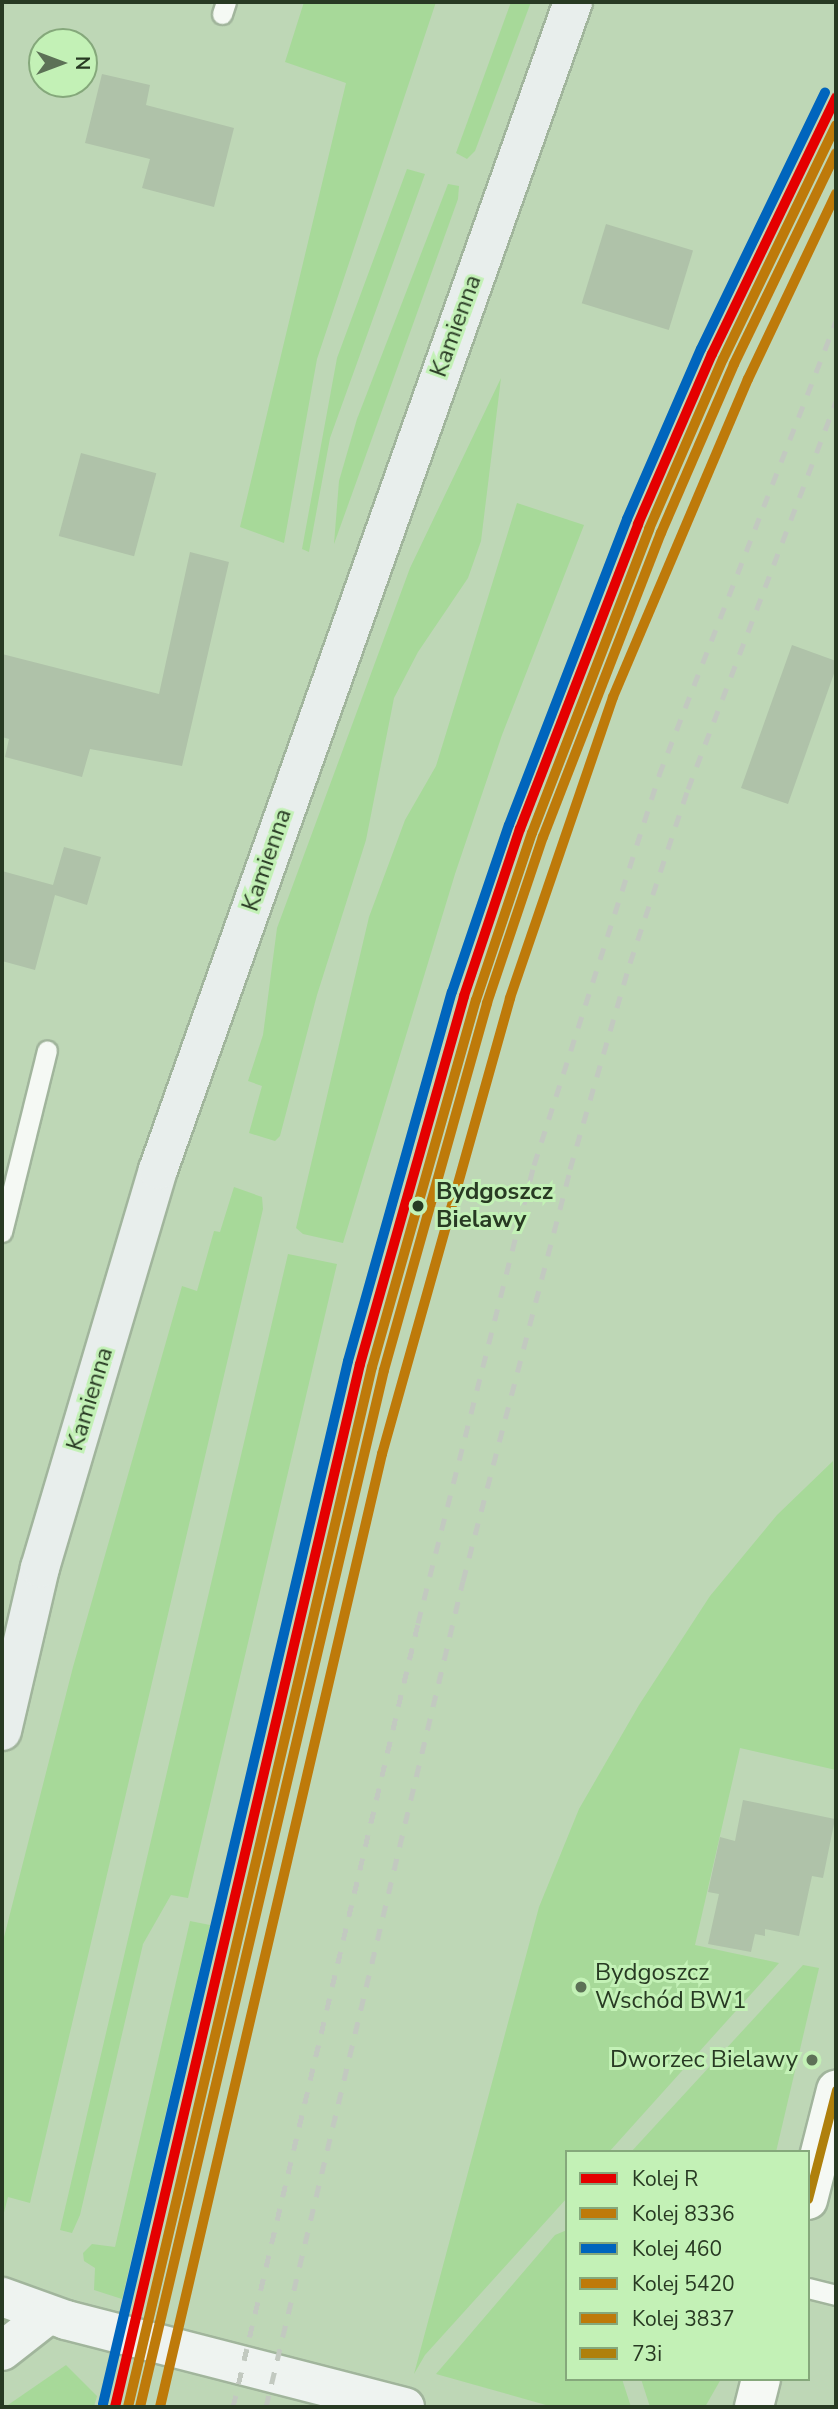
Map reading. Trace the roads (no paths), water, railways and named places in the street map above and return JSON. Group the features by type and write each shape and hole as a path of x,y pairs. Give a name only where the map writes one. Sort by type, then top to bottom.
{"main road":[{"name":"Kamienna","path":"2,1731 40,1567 158,1170 573,2"}],"street":[{"path":"810,2192 836,2090"},
{"path":"2,2297 48,2315 405,2407"},
{"path":"2,2351 48,2315"},
{"path":"754,2407 760,2381"}],"lane":[{"path":"2,1232 47,1050"},
{"path":"810,2288 836,2295"}],"railway":[{"path":"233,2407 418,1623 534,1165 659,775 836,320"},
{"path":"266,2407 463,1581 570,1169 630,963 688,789 836,401"}],"rail line":[{"name":"460","path":"103,2404 348,1361 452,992 509,825 627,519 701,349 825,92"},
{"name":"R","path":"115,2407 360,1364 464,996 520,829 638,524 712,354 836,97"},
{"name":"8336","path":"128,2407 372,1367 476,1000 532,833 649,529 723,359 836,125"},
{"name":"5420","path":"140,2407 384,1370 487,1003 543,837 661,533 734,364 836,153"},
{"name":"3837","path":"160,2407 382,1454 510,998 613,697 748,379 836,194"}],"place":[{"name":"Bydgoszcz Bielawy","path":"418,1206"},
{"name":"Bydgoszcz Wschód BW1","path":"581,1987"},
{"name":"Dworzec Bielawy","path":"812,2060"}]}
